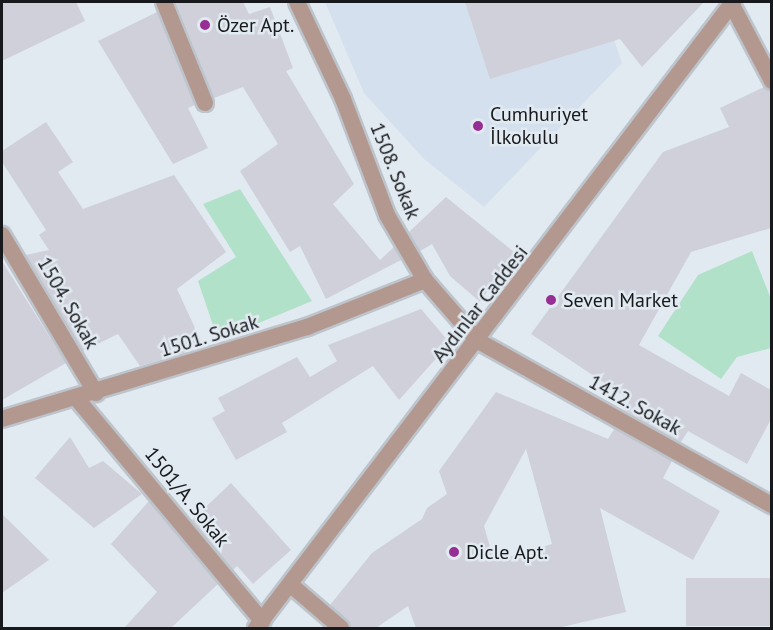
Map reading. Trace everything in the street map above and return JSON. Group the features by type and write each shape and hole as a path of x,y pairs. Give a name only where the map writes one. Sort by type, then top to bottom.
{"street":[{"path":"164,2 205,103"},
{"name":"1508. Sokak","path":"297,2 343,99 387,215 425,280 478,342"},
{"path":"732,2 771,81"},
{"name":"Aydınlar Caddesi","path":"259,625 478,342 732,2"},
{"name":"1504. Sokak","path":"2,235 96,393"},
{"name":"1501. Sokak","path":"2,419 78,400 308,327 425,280"},
{"name":"1412. Sokak","path":"478,342 771,505"},
{"name":"1501/A. Sokak","path":"78,400 259,625"},
{"path":"291,585 341,628"}],"shaded area":[{"name":"Cumhuriyet İlkokulu","path":"325,2 601,2 622,63 484,207 424,159 364,93"}],"green space":[{"path":"240,189 312,301 218,340 198,281 236,257 203,204"},
{"path":"752,251 771,299 771,348 737,357 721,379 658,336 698,275"}],"building":[{"path":"2,2 76,2 85,21 2,61"},
{"path":"243,2 249,14 270,7 293,68 286,71 354,184 333,204 380,260 394,247 401,260 326,299 300,246 290,252 240,171 278,144 243,87 214,98 176,3"},
{"path":"465,2 704,2 642,67 620,39 490,79"},
{"path":"157,12 195,105 188,108 208,148 173,164 98,41"},
{"path":"764,87 771,91 771,228 691,252 639,345 729,396 741,373 771,390 771,419 747,464 688,431 681,442 624,410 630,400 531,334 663,152 729,127 720,108"},
{"path":"46,122 73,162 58,172 83,209 174,175 226,252 177,289 201,341 184,353 140,366 118,334 83,351 26,255 49,250 39,235 46,230 2,162 2,151"},
{"path":"446,197 514,252 480,302 450,276 432,244 420,251 409,232"},
{"path":"2,261 66,363 2,400"},
{"path":"421,309 450,343 399,400 373,366 282,423 287,432 236,460 212,418 225,411 218,398 297,357 310,377 337,361 328,345"},
{"path":"496,392 608,439 614,429 672,461 663,478 720,511 693,560 600,508 626,612 558,628 416,628 408,606 376,628 351,628 330,605 372,553 422,519 427,508 447,494 439,471","holes":["526,449 552,544 494,561 484,526"]},
{"path":"70,437 89,468 103,461 142,494 94,528 35,478"},
{"path":"231,483 291,550 253,584 237,566 233,570 192,520"},
{"path":"149,501 218,584 171,628 124,628 157,592 111,544"},
{"path":"2,514 49,560 2,593"},
{"path":"686,578 771,578 771,626 686,626"}],"place":[{"name":"Özer Apt.","path":"205,25"},
{"name":"Cumhuriyet İlkokulu","path":"478,126"},
{"name":"Seven Market","path":"551,300"},
{"name":"Dicle Apt.","path":"454,552"}]}
